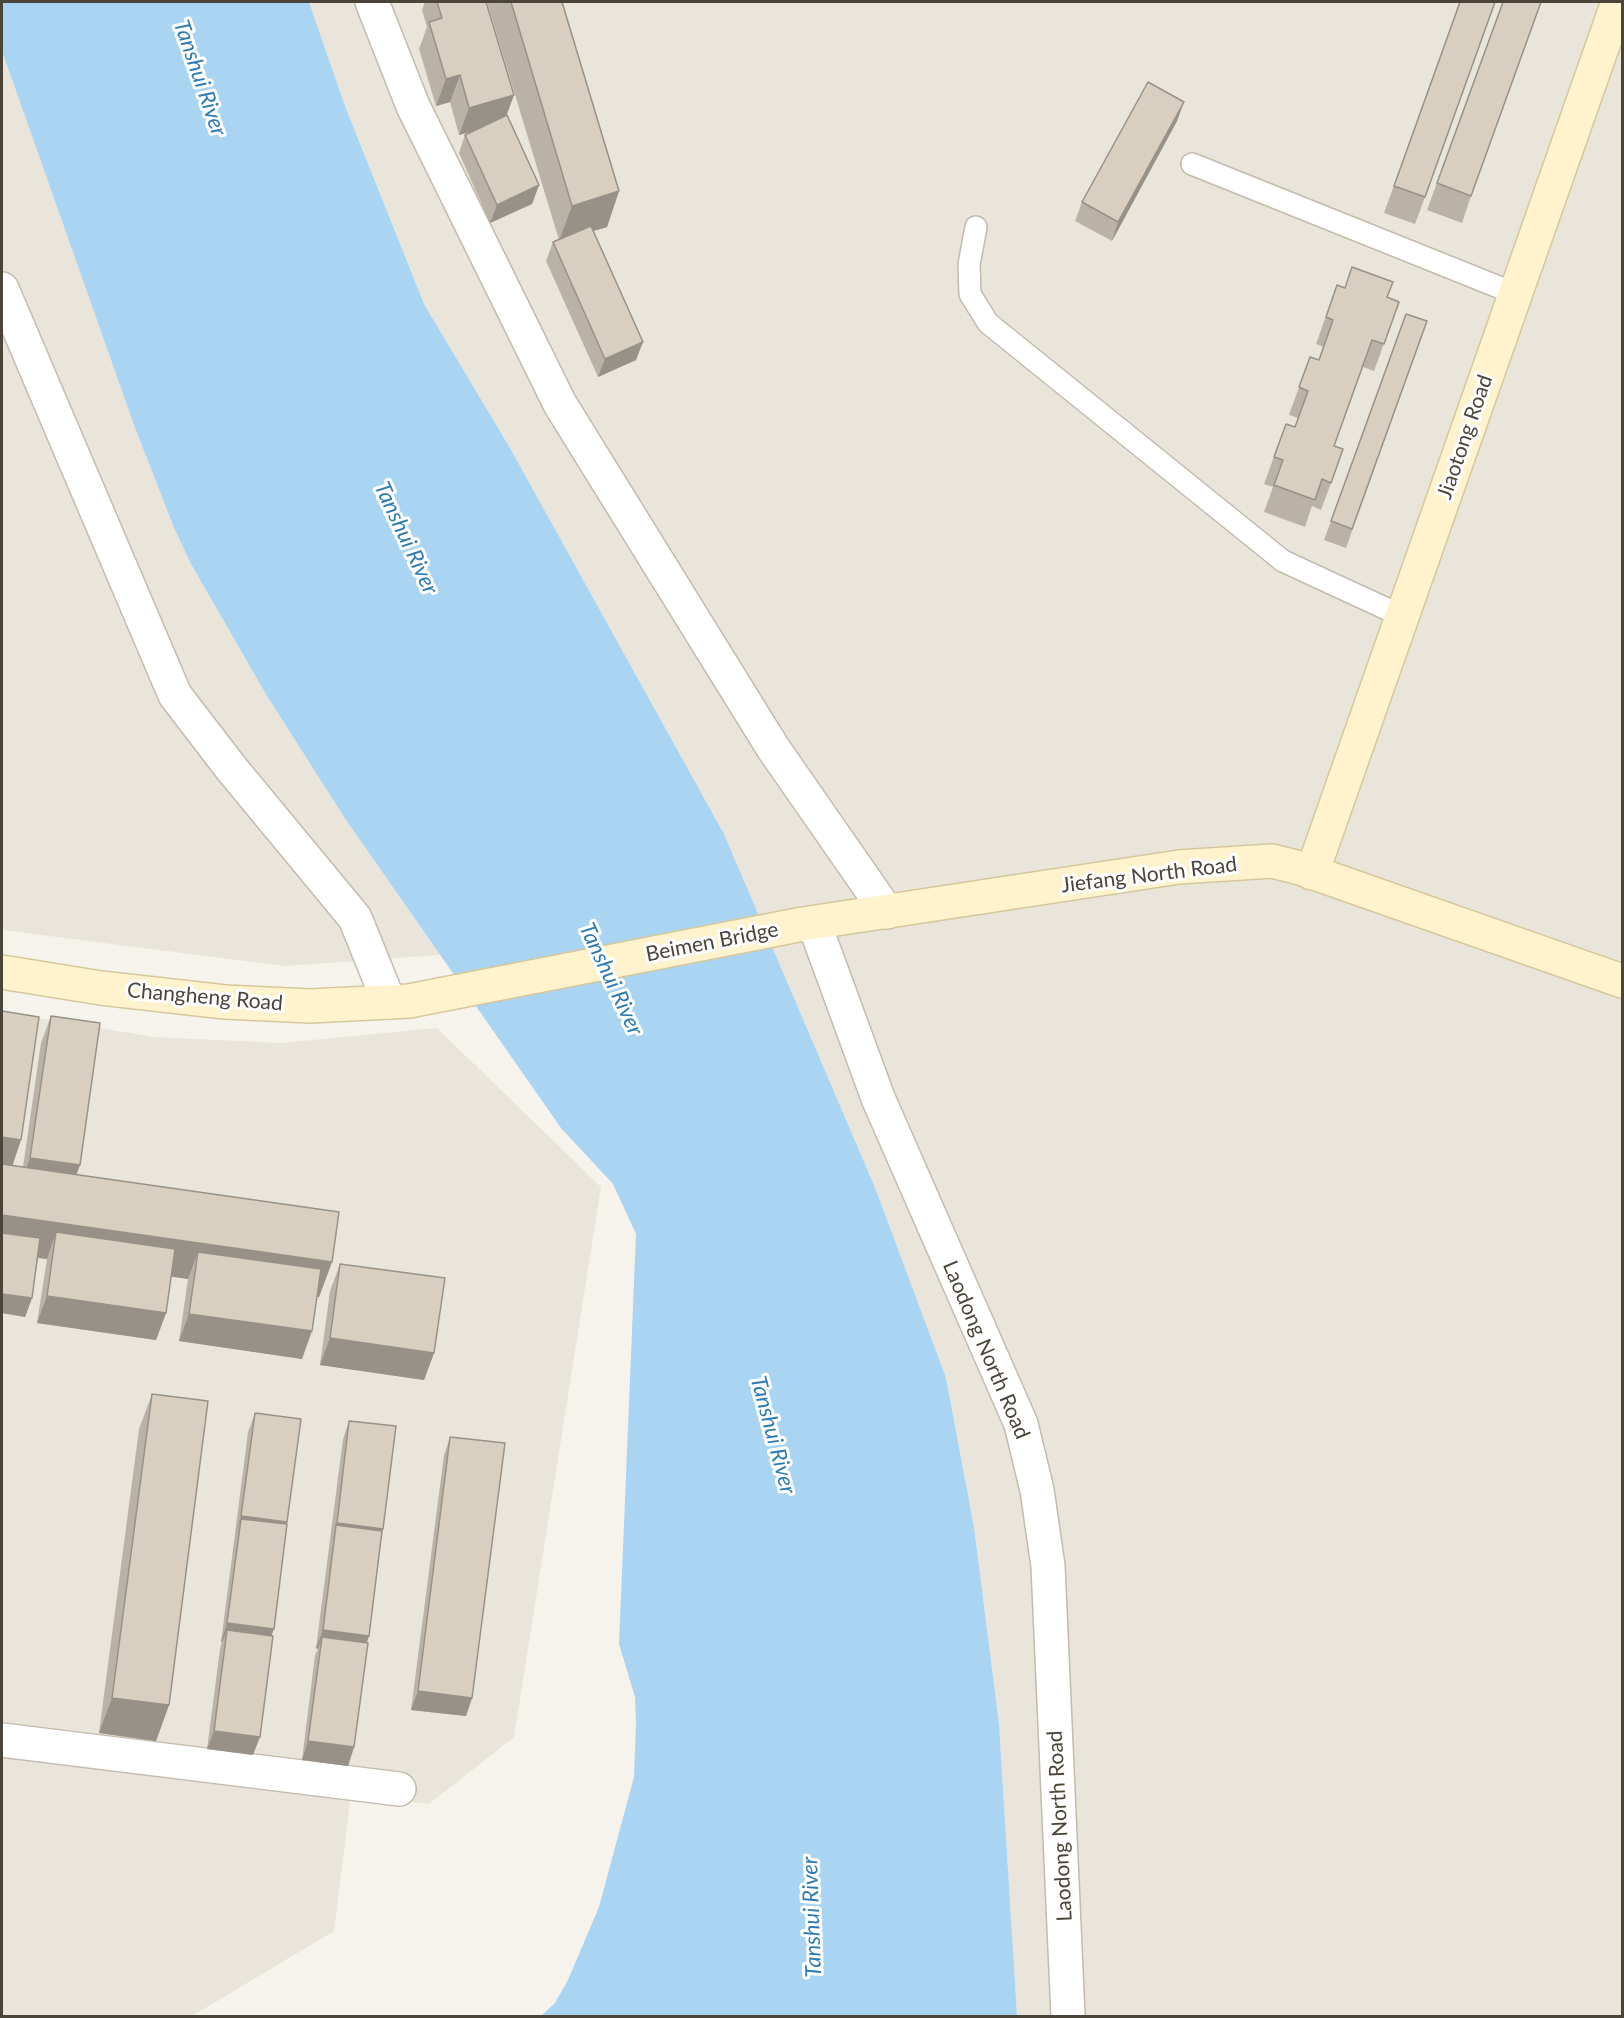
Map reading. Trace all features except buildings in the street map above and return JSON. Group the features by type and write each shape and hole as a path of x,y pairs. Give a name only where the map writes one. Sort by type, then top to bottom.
{"street":[{"path":"372,2 412,106 560,404 773,748 887,912"},
{"name":"Jiaotong Road","path":"1312,873 1618,2"},
{"path":"2,289 175,694 231,768 355,918 399,1002"},
{"name":"Jiefang North Road","path":"809,923 1179,867 1272,861 1623,981"},
{"name":"Beimen Bridge","path":"399,1002 809,923"},
{"name":"Laodong North Road","path":"809,923 878,1098 1021,1424 1037,1490 1048,1566 1068,2016"},
{"name":"Changheng Road","path":"2,972 101,988 225,1002 310,1006 399,1002"},
{"path":"2,1740 399,1789"}],"lane":[{"path":"1192,164 1516,294"},
{"path":"976,227 969,265 970,294 988,323 1283,561 1402,616"}],"shaded area":[{"path":"309,2 1622,2 1622,2016 1017,2016 999,1724 974,1527 946,1378 876,1190 724,834 510,448 424,304 345,106"},
{"path":"2,51 134,425 174,528 191,564 267,696 346,820 440,955 285,966 2,930"},
{"path":"2,1012 154,1037 281,1043 437,1028 601,1187 514,1737 429,1804 351,1794 334,1931 192,2016 2,2016"}],"water":[{"name":"Tanshui River","path":"2,2 309,2 345,106 424,304 510,448 724,834 876,1190 946,1378 974,1527 999,1724 1017,2016 541,2016 555,2003 568,1980 599,1907 634,1777 635,1697 619,1644 636,1234 613,1184 561,1128 346,820 267,696 191,564 174,528 134,425 2,51"}]}
